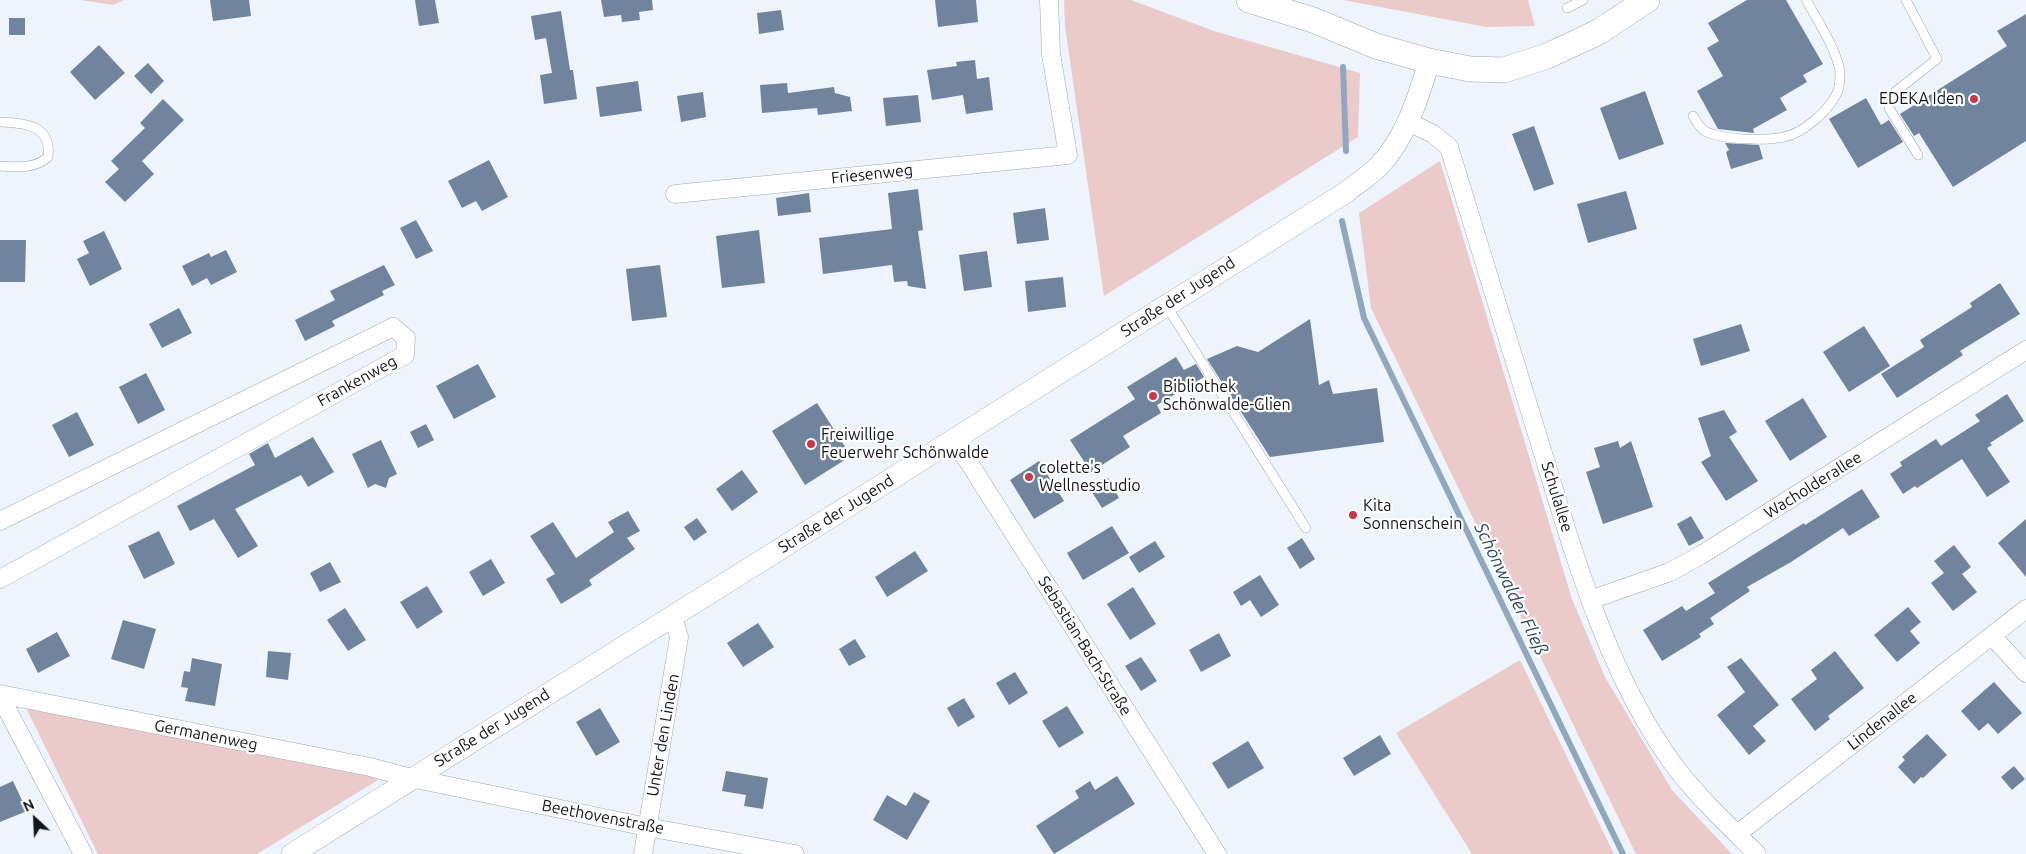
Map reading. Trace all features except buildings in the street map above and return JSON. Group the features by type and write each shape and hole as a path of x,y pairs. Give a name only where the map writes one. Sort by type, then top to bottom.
{"main road":[{"path":"1257,1 1313,20 1376,46 1429,61 1470,69 1504,70 1548,56 1600,30 1647,0"}],"street":[{"name":"Friesenweg","path":"675,194 1068,155 1052,54 1049,0"},
{"name":"Straße der Jugend","path":"292,854 1345,193 1379,166 1390,152 1407,122 1421,90 1429,61"},
{"name":"Schulallee","path":"1407,122 1433,134 1449,147 1573,550 1590,600 1635,702 1676,767 1704,802 1757,854"},
{"name":"Frankenweg","path":"0,521 393,327 406,338 405,355 0,578"},
{"name":"Wacholderallee","path":"1590,600 1670,572 1701,555 2026,350"},
{"name":"Sebastian-Bach-Straße","path":"954,438 1217,854"},
{"name":"Lindenallee","path":"1737,834 2026,609"},
{"name":"Unter den Linden","path":"643,854 679,637 673,616"},
{"path":"1992,636 2026,673"},
{"path":"0,695 83,854"},
{"name":"Germanenweg","path":"0,695 370,767 411,778"},
{"name":"Beethovenstraße","path":"411,778 648,827 795,854"}],"lane":[{"path":"1567,8 1583,0"},
{"path":"1693,116 1702,130 1716,136 1732,138 1784,137 1804,128 1826,108 1837,94 1840,74 1834,53 1806,0"},
{"path":"1906,0 1937,59 1896,92 1889,108 1918,155"},
{"path":"0,122 22,124 36,128 45,136 49,146 48,157 40,164 0,166"},
{"path":"1166,305 1306,528"}],"shaded area":[{"path":"81,0 124,0 113,5"},
{"path":"1064,0 1131,0 1214,31 1360,73 1358,137 1104,296 1065,26"},
{"path":"1343,0 1528,0 1535,26 1486,27"},
{"path":"1440,161 1572,599 1605,677 1672,790 1732,854 1636,854 1371,308 1359,213"},
{"path":"1520,660 1614,854 1472,854 1396,733"},
{"path":"24,704 360,771 378,780 257,854 98,854"}],"waterway":[{"name":"Schönwalder Fließ","path":"1343,67 1346,151"},
{"name":"Schönwalder Fließ","path":"1342,221 1364,318 1623,854"}],"place":[{"name":"EDEKA Iden","path":"1974,99"},
{"name":"Bibliothek Schönwalde-Glien","path":"1153,396"},
{"name":"Freiwillige Feuerwehr Schönwalde","path":"811,444"},
{"name":"colette's Wellnesstudio","path":"1029,477"},
{"name":"Kita Sonnenschein","path":"1353,515"}]}
